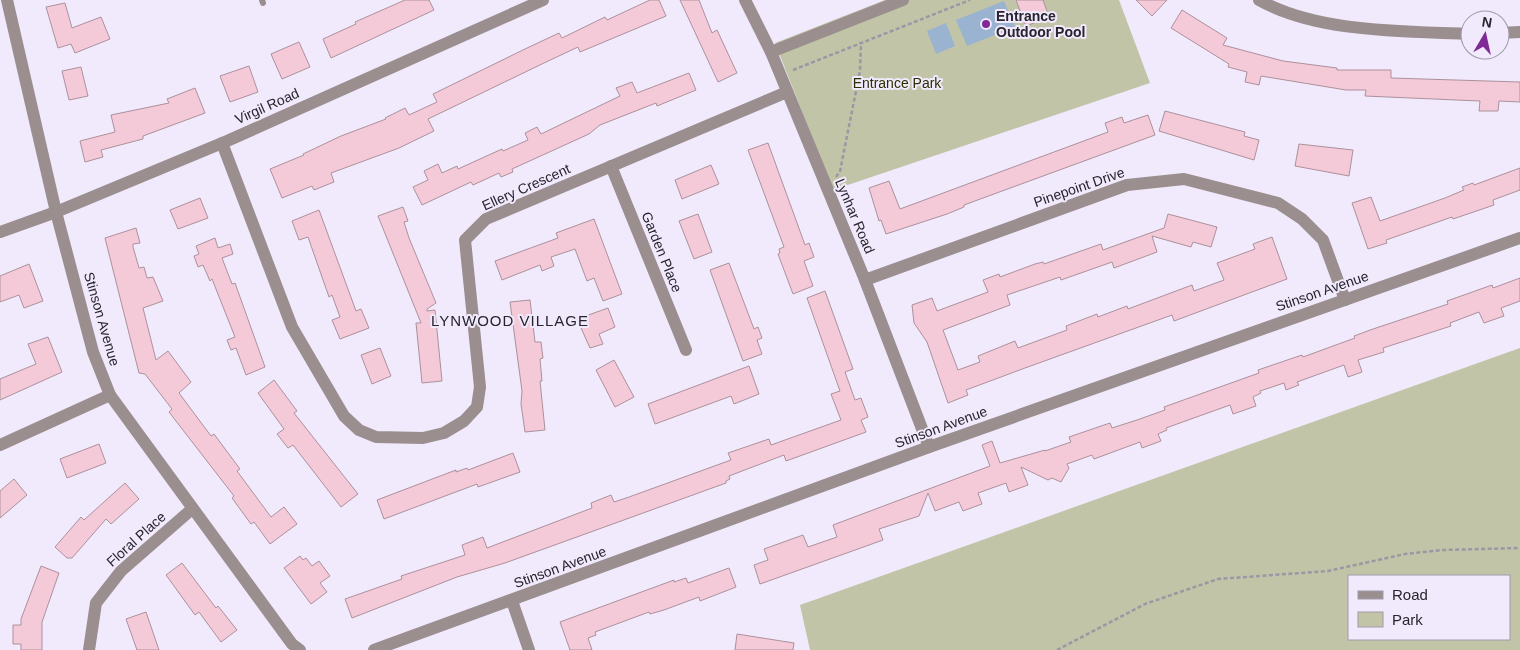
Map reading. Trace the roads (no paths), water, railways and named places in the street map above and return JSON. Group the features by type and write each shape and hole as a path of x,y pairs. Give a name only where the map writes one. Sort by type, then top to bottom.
{"street":[{"name":"Stinson Avenue","path":"6,0 56,212 93,352 110,395 292,644 300,650"},
{"name":"Virgil Road","path":"0,232 56,212 222,143 543,0"},
{"name":"Lynhar Road","path":"745,0 771,52 865,280 929,447"},
{"path":"771,52 903,0"},
{"path":"1260,0 1275,8 1352,28 1460,33"},
{"name":"Ellery Crescent","path":"222,143 292,327 344,416 360,430 376,437 423,438 444,433 464,420 477,407 480,387 465,240 486,219 787,92"},
{"name":"Garden Place","path":"611,166 686,350"},
{"name":"Pinepoint Drive","path":"865,280 1127,185 1184,179 1278,204 1302,219 1323,240 1344,300"},
{"name":"Stinson Avenue","path":"374,650 929,447 1520,238"},
{"path":"0,445 110,395"},
{"name":"Floral Place","path":"89,650 96,603 121,571 192,509"},
{"path":"512,600 529,650"}],"water":[{"name":"Entrance Outdoor Pool","path":"1004,1 1015,27 967,46 956,20"},
{"path":"946,23 955,46 936,54 927,31"}],"place":[{"name":"Entrance Outdoor Pool","path":"986,24"}],"district":[{"name":"LYNWOOD VILLAGE","path":"510,320"}],"park label":[{"name":"Entrance Park","path":"897,83"}]}
